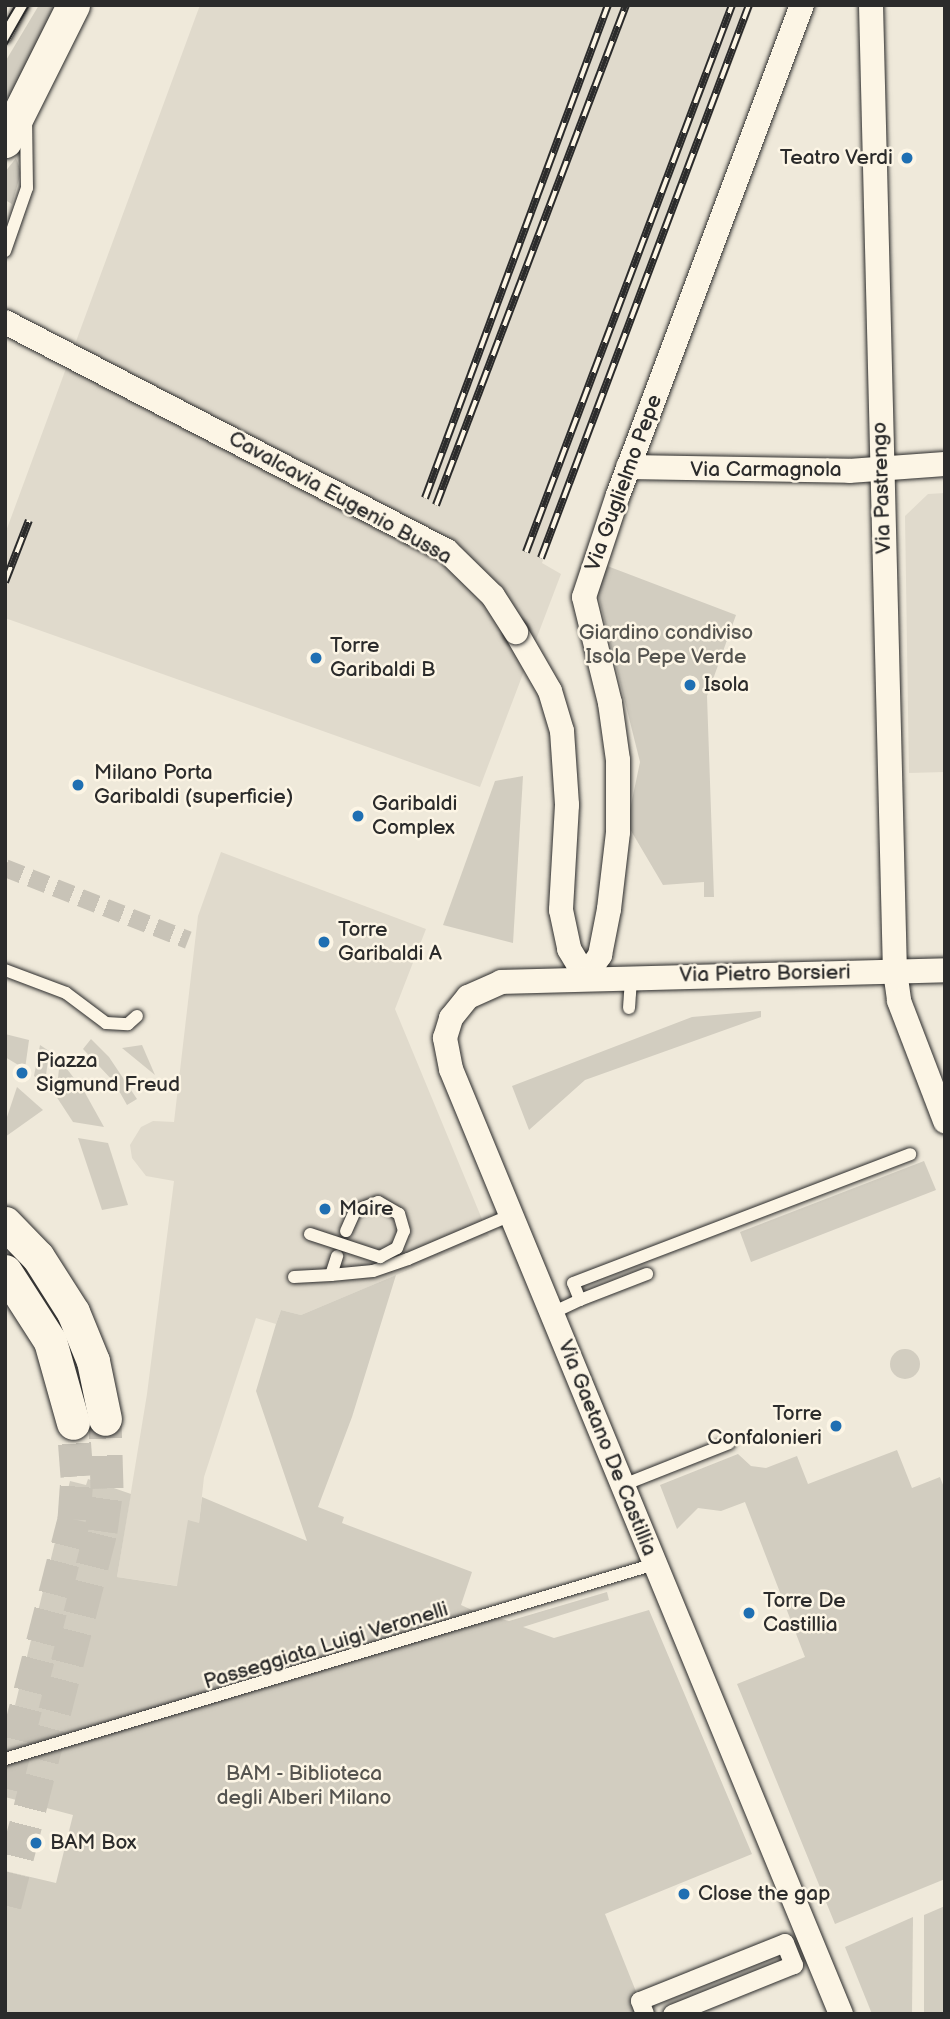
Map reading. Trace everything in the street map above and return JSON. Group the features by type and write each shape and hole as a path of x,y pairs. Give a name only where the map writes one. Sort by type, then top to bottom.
{"main road":[{"path":"5,141 73,5"},
{"path":"5,1223 38,1257 73,1312 93,1361 105,1419"},
{"path":"5,1271 50,1341 72,1423"}],"street":[{"name":"Via Guglielmo Pepe","path":"585,976 600,955 609,909 618,832 618,760 610,703 584,597 628,467 802,5"},
{"name":"Via Pastrengo","path":"871,5 895,971 899,1001 945,1121"},
{"name":"Cavalcavia Eugenio Bussa","path":"5,322 447,551 493,596 550,691 562,731 568,805 561,910 569,949 585,976"},
{"name":"Via Carmagnola","path":"628,467 881,468 945,464"},
{"name":"Via Pietro Borsieri","path":"585,976 945,970"},
{"name":"Via Gaetano De Castillia","path":"585,976 501,982 481,988 468,996 447,1027 451,1069 841,2014"},
{"path":"645,2014 640,2001 785,1942 794,1965 672,2014"}],"lane":[{"path":"5,37 23,5"},
{"path":"5,251 29,178 24,106"},
{"path":"5,970 66,993 106,1023 128,1024 137,1016"},
{"path":"629,1008 631,976"},
{"path":"580,1300 573,1283 910,1154"},
{"path":"310,1234 380,1257 397,1248 404,1231 399,1214 378,1202 355,1211 346,1231"},
{"path":"294,1277 373,1270 408,1259 511,1215"},
{"path":"331,1275 337,1256"},
{"path":"552,1313 647,1274"},
{"path":"623,1485 729,1443"},
{"name":"Passeggiata Luigi Veronelli","path":"5,1759 655,1564"}],"shaded area":[{"path":"200,5 754,5 542,563 561,574 480,787 5,618 5,534"},
{"path":"945,493 945,772 909,773 905,516 928,494"},
{"name":"Maire","path":"221,852 426,929 395,1009 489,1236 301,1315 281,1310 276,1324 256,1318 204,1477 192,1588 117,1577 147,1394 174,1181 146,1176 132,1158 130,1145 141,1127 153,1121 174,1122 198,916"}],"green space":[{"path":"39,5 61,5 5,111 5,62"},
{"path":"16,158 21,172 12,204 5,200 5,172"},
{"name":"Giardino condiviso Isola Pepe Verde","path":"602,564 736,615 707,696 714,897 704,897 704,882 663,885 627,824 640,762 595,582"},
{"path":"523,776 513,943 443,925 495,781"},
{"path":"761,1011 761,1017 585,1080 529,1130 512,1086 692,1017"},
{"path":"5,1034 29,1040 25,1069 5,1057"},
{"path":"91,1039 109,1057 137,1099 127,1105 114,1082 83,1049"},
{"path":"40,1045 49,1051 45,1084 34,1076"},
{"path":"142,1045 155,1075 122,1048"},
{"path":"60,1060 84,1091 104,1127 73,1122 56,1096"},
{"path":"17,1087 43,1110 5,1137 5,1123"},
{"path":"78,1138 108,1143 128,1205 102,1210"},
{"path":"924,1161 936,1190 751,1262 740,1232"},
{"name":"BAM - Biblioteca degli Alberi Milano","path":"396,1275 352,1417 318,1507 344,1517 342,1523 472,1572 461,1605 474,1611 509,1621 607,1592 609,1600 523,1627 554,1638 649,1610 752,1854 605,1914 645,2014 5,2014 5,1871 56,1883 73,1815 5,1797 5,1746 70,1481 86,1485 88,1479 131,1494 117,1577 177,1586 188,1520 199,1523 202,1497 307,1541 256,1391 276,1324 281,1310 301,1315"},
{"path":"905,1349 916,1353 920,1364 916,1375 905,1379 894,1375 890,1364 894,1353"},
{"path":"897,1450 912,1488 940,1477 945,1490 945,1879 835,1924 737,1684 805,1657 745,1502 721,1511 698,1508 677,1529 660,1485 738,1454 751,1466 766,1468 797,1456 808,1484"},
{"path":"945,1906 945,2014 924,2014 924,1915"},
{"path":"913,1917 912,2014 872,2014 845,1947"}],"tunnel":[{"path":"5,868 188,940"},
{"path":"5,1905 101,1531 107,1488 105,1419"},
{"path":"5,1788 74,1519 77,1476 73,1423"}],"tram line":[{"path":"5,23 16,5"},
{"path":"5,47 29,5"}],"railway":[{"path":"425,498 608,5"},
{"path":"436,505 626,5"},
{"path":"526,552 732,5"},
{"path":"541,558 749,5"},
{"path":"5,582 29,520"}],"place":[{"name":"Teatro Verdi","path":"907,158"},
{"name":"Torre Garibaldi B","path":"316,658"},
{"name":"Isola","path":"690,685"},
{"name":"Milano Porta Garibaldi (superficie)","path":"78,785"},
{"name":"Garibaldi Complex","path":"358,816"},
{"name":"Torre Garibaldi A","path":"324,942"},
{"name":"Piazza Sigmund Freud","path":"22,1073"},
{"name":"Maire","path":"325,1209"},
{"name":"Torre Confalonieri","path":"836,1426"},
{"name":"Torre De Castillia","path":"749,1613"},
{"name":"BAM Box","path":"36,1843"},
{"name":"Close the gap","path":"684,1894"}]}
